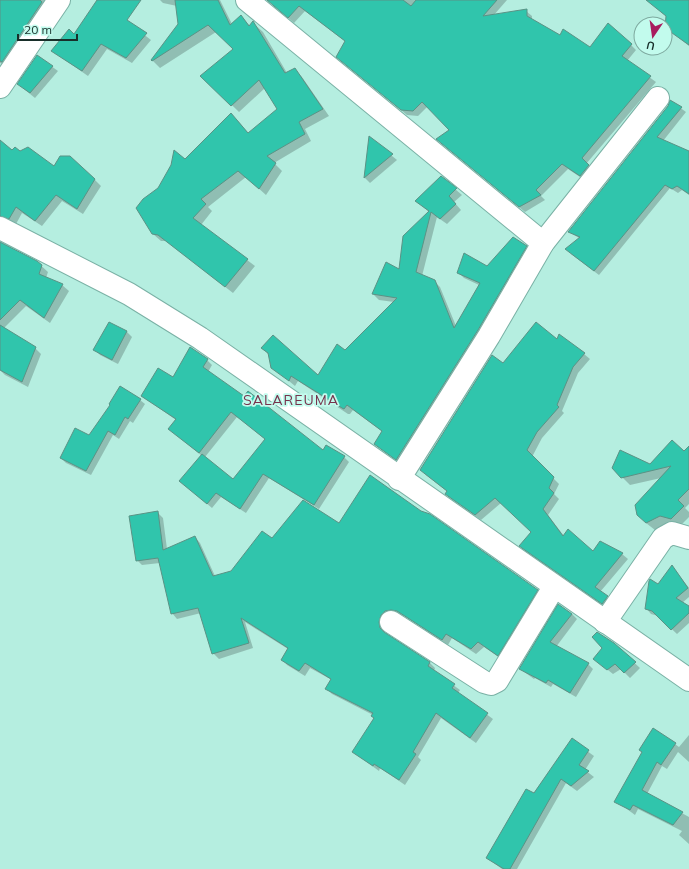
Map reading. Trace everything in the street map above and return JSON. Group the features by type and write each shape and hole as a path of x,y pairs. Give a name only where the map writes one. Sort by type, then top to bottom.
{"street":[{"path":"0,87 59,0"},
{"path":"247,0 543,243"},
{"path":"399,479 489,336 543,243 658,98"},
{"path":"0,228 129,294 200,338 399,479 689,680"},
{"path":"605,622 662,538 672,533 685,535 689,538"},
{"path":"391,622 484,682 491,684 497,681 554,587"}],"building":[{"path":"0,0 40,0 42,2 2,62 0,61"},
{"path":"97,0 141,0 127,20 147,33 126,58 101,44 82,71 51,51 69,29 74,34"},
{"path":"175,0 218,0 230,25 241,15 249,26 253,21 285,73 295,68 323,109 299,122 305,134 267,156 276,163 259,189 238,171 201,199 206,204 193,218 248,259 225,287 158,235 152,234 136,208 143,199 158,188 171,165 174,150 185,159 231,113 248,133 277,109 259,80 231,106 200,76 233,49 208,25 152,61 151,60 178,24"},
{"path":"267,0 403,0 411,6 416,0 497,0 483,16 527,9 527,16 560,35 563,29 590,47 608,23 632,44 622,56 651,76 582,158 589,165 580,176 562,164 536,190 541,195 519,207 436,139 449,130 422,102 413,111 401,110 336,57 345,41 299,6 288,18"},
{"path":"646,0 689,0 689,45 673,34 673,16 666,16"},
{"path":"37,55 53,66 30,93 17,84"},
{"path":"670,100 682,107 657,137 689,151 689,194 677,186 672,189 665,185 594,271 565,249 580,237 568,232 668,106"},
{"path":"369,136 393,154 364,178"},
{"path":"0,140 12,150 15,147 20,151 28,147 54,166 60,156 70,156 95,179 77,209 56,195 35,221 16,207 9,219 0,216"},
{"path":"441,176 457,188 449,196 456,204 440,219 431,212 416,272 435,280 454,328 480,283 457,273 464,253 487,266 513,237 527,246 478,330 396,460 374,444 382,431 347,405 344,409 342,408 291,376 289,381 271,368 268,353 261,348 273,335 318,375 337,344 345,350 397,298 372,294 386,262 399,269 403,236 429,211 415,201"},
{"path":"0,242 42,265 39,274 63,284 44,318 20,300 0,320"},
{"path":"109,322 127,331 112,360 93,350"},
{"path":"536,322 557,339 559,334 585,353 573,367 557,405 559,407 537,432 527,450 554,477 549,488 554,493 543,509 563,536 568,529 593,551 600,541 623,553 595,587 608,596 602,604 519,546 531,532 495,498 475,515 445,494 447,491 420,470 492,355 503,363"},
{"path":"0,325 36,347 22,382 0,370"},
{"path":"190,347 208,359 203,367 244,396 248,391 323,450 326,445 345,456 314,505 263,474 240,509 216,493 207,504 179,481 202,454 233,479 265,439 231,412 199,453 168,429 176,419 141,396 158,368 173,377"},
{"path":"120,386 141,399 128,419 125,417 115,435 108,431 86,471 60,458 75,428 89,435 110,405 109,404"},
{"path":"672,440 684,451 689,446 689,489 678,500 684,506 671,519 660,516 646,523 637,515 635,505 671,466 621,478 612,468 620,450 650,464"},
{"path":"370,475 421,511 430,514 538,590 498,656 478,642 471,649 446,634 442,640 397,611 385,611 381,615 379,622 380,628 384,632 430,662 428,666 455,684 452,688 488,713 470,738 436,713 413,752 416,754 399,780 374,764 373,766 352,752 374,718 371,716 373,713 325,689 331,679 305,663 299,671 281,660 288,648 241,618 249,643 212,654 198,608 171,614 158,558 136,561 129,516 158,511 163,550 195,536 213,576 231,571 262,531 272,538 303,500 339,523"},
{"path":"672,565 688,588 676,598 689,606 689,613 671,630 652,611 645,609 650,579 658,584"},
{"path":"558,604 572,614 550,642 589,663 570,693 548,680 546,683 519,669"},
{"path":"597,632 614,643 636,662 624,673 615,664 607,670 593,659 602,648 592,637"},
{"path":"653,728 676,743 661,765 657,762 642,790 683,812 673,825 633,805 630,810 614,802 642,752 639,750"},
{"path":"572,738 589,750 579,765 589,771 571,786 561,779 510,869 504,869 486,858 526,789 534,793"}],"district":[{"name":"SALAREUMA","path":"291,400"}]}
